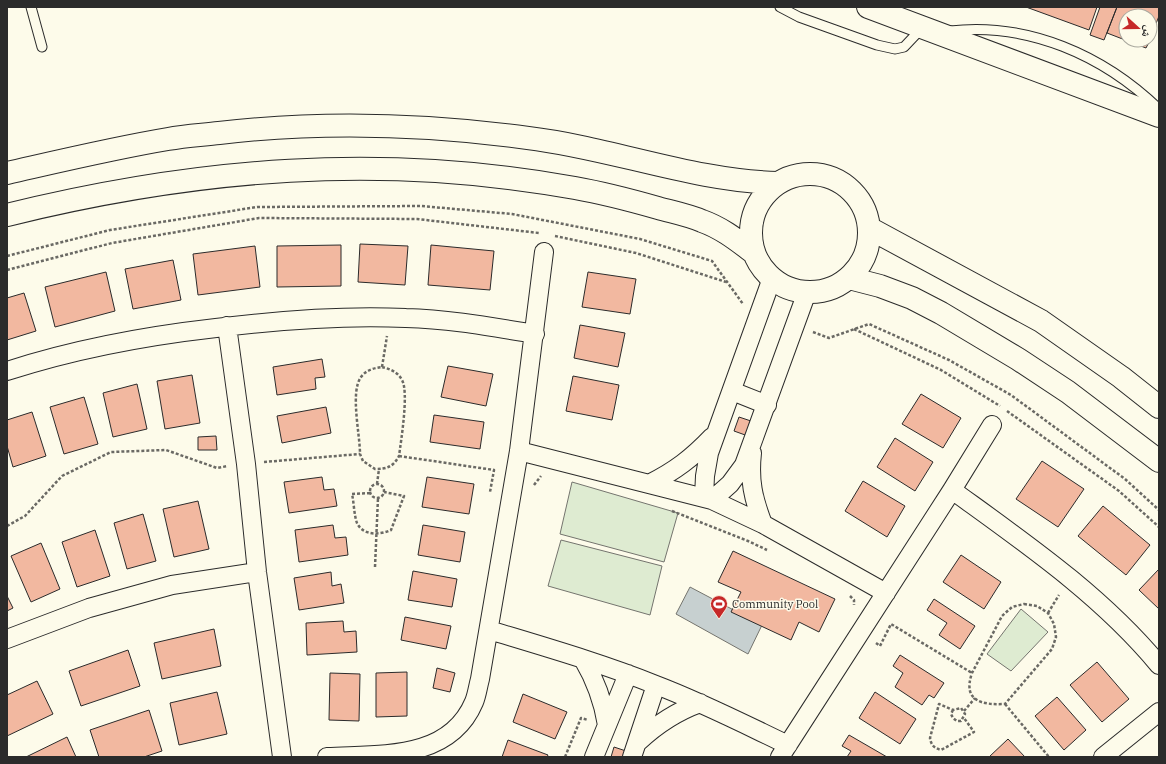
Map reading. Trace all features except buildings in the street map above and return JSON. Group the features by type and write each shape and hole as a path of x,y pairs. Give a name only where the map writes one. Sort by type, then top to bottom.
{"street":[{"path":"868,7 931,29 1159,116"},
{"path":"7,173 170,138 269,127 368,125 449,129 530,138 610,152 718,178 748,182 778,183"},
{"path":"7,215 74,198 225,175 302,169 381,168 458,172 531,180 603,193 703,221 730,234 754,253"},
{"path":"817,174 837,180 853,192 857,197 864,209 870,228 868,247 860,264 848,278 836,286 822,291 808,292 783,286 772,278 762,267 754,253 751,237 752,222 757,206 766,194 778,183 797,175 817,174"},
{"path":"870,228 1041,321 1121,377 1159,407"},
{"path":"327,757 420,750 442,740 461,723 474,702 489,630 518,451 535,334 544,252"},
{"path":"708,499 705,476 709,454 772,278"},
{"path":"848,278 880,286 899,293 941,313 1018,359 1068,392 1159,461"},
{"path":"708,499 730,484 744,465 808,292"},
{"path":"7,371 80,350 153,335 294,319 347,317 407,318 471,323 535,334"},
{"path":"227,326 246,464 257,572 282,757"},
{"path":"732,391 767,405"},
{"path":"489,630 628,674 700,703 784,751 952,490 992,425"},
{"path":"649,484 673,472 695,455 716,434"},
{"path":"753,443 750,471 753,498 763,524"},
{"path":"518,451 708,499 763,524 886,593"},
{"path":"952,490 1006,529 1081,588 1141,644 1159,665"},
{"path":"7,640 97,606 172,586 257,572"},
{"path":"583,659 595,680 603,702 607,726"},
{"path":"594,757 628,674"},
{"path":"634,750 656,685"},
{"path":"634,750 655,725 677,712 700,703"},
{"path":"1103,757 1159,712"}],"lane":[{"path":"30,7 42,47"},
{"path":"780,7 800,17 886,48 904,47 931,29 975,28 1012,32 1047,40 1081,53 1113,71 1143,93 1159,109"}],"path":[{"path":"7,256 110,230 257,207 421,206 512,214 640,239 712,261 741,303 760,310"},
{"path":"7,270 112,243 259,218 417,219 509,228 544,234"},
{"path":"551,235 636,253 726,282"},
{"path":"796,326 829,338 869,324 949,360 1011,395 1125,479 1159,510"},
{"path":"382,367 386,336 393,336"},
{"path":"382,367 393,370 402,379 406,390 399,456 389,468 379,469 368,466 363,461 360,454 356,387 361,376 370,369 382,367"},
{"path":"7,526 25,516 62,476 111,452 166,450 217,468 360,454"},
{"path":"399,456 494,470 490,497 510,502"},
{"path":"378,484 379,469"},
{"path":"533,486 538,478 546,474"},
{"path":"378,484 381,485 384,492"},
{"path":"370,493 370,489 378,484"},
{"path":"375,567 378,498 384,492"},
{"path":"378,498 373,497 370,493 352,494 357,523 365,531 383,534 391,530 404,496 384,492"},
{"path":"670,511 748,541 768,551"},
{"path":"848,594 854,600 855,608"},
{"path":"1024,604 1037,606 1048,613 1054,624 1056,637 1052,649 1005,704 987,705 975,698 970,689 969,681 972,673 1002,616 1012,607 1024,604"},
{"path":"859,635 880,646 891,624 972,673"},
{"path":"964,711 960,708 953,710 939,704 930,738 931,743 937,749 941,750 974,732 964,718 964,711 975,698"},
{"path":"1005,704 1049,757"},
{"path":"953,710 951,714 952,718 957,721 961,721 964,718"},
{"path":"565,757 581,718 607,726"}],"green space":[{"path":"572,482 678,513 664,562 560,534"},
{"path":"561,540 662,566 650,615 548,586"},
{"path":"1021,609 1048,632 1011,671 987,654"}],"shaded area":[{"name":"Community Pool","path":"690,587 762,625 748,654 676,614"}],"place":[{"name":"Community Pool","path":"719,619"}]}
